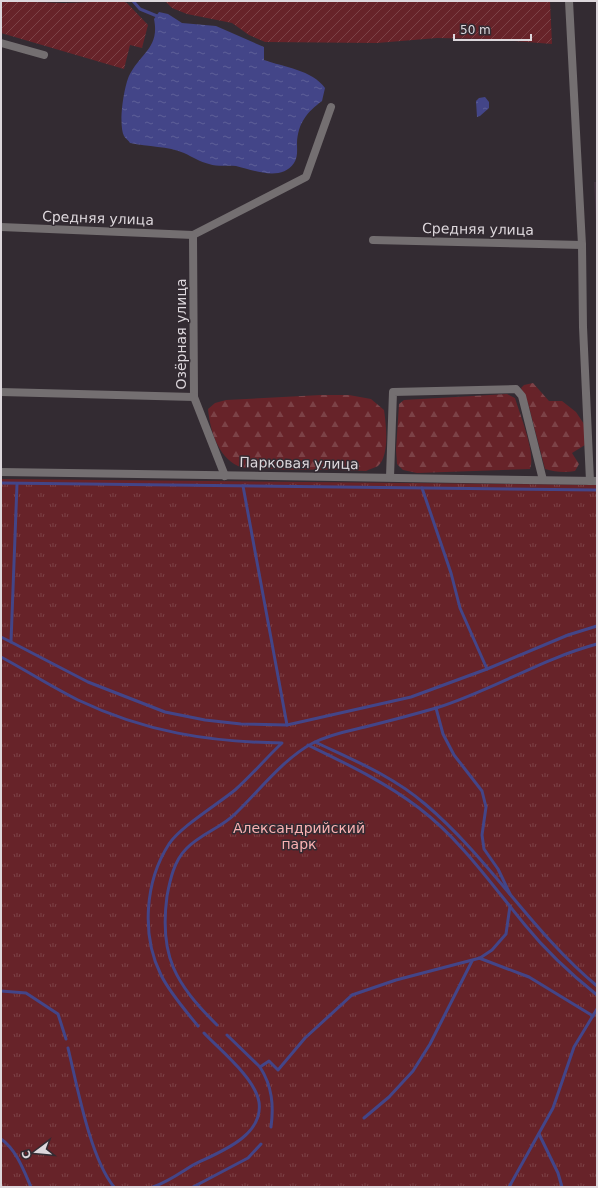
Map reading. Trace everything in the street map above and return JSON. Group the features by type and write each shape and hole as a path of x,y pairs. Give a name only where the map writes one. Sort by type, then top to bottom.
{"street":[{"path":"569,1 582,245 583,327 593,481"},
{"path":"1,43 44,55"},
{"path":"194,235 306,177 331,107"},
{"name":"Средняя улица","path":"1,227 194,235"},
{"name":"Озёрная улица","path":"194,235 194,397 225,476"},
{"name":"Средняя улица","path":"373,240 582,245"},
{"path":"390,477 393,392 516,389 522,396 543,480"},
{"path":"1,392 194,397"},
{"name":"Парковая улица","path":"1,472 593,481"}],"shaded area":[{"path":"594,182 597,182 597,241"}],"green space":[{"path":"1,1 64,3 122,1 127,3 148,25 142,48 130,45 124,69 1,33"},
{"path":"165,1 550,1 552,44 491,39 437,38 377,43 265,42 249,35 232,23 187,14 172,8"},
{"path":"533,383 549,401 562,401 576,412 584,424 585,445 572,453 579,464 575,471 560,472 545,469 528,403 521,388 524,385"},
{"path":"507,394 515,398 524,424 531,454 530,469 417,473 403,470 397,464 396,450 399,404 404,400"},
{"path":"349,395 371,399 384,410 386,447 382,461 378,466 366,471 243,468 231,462 225,456 216,441 208,409 215,403 226,400"},
{"name":"Александрийский парк","path":"1,479 597,485 597,1187 1,1187"}],"water":[{"path":"159,12 168,14 182,23 216,26 264,47 264,60 305,73 313,77 325,88 322,101 312,109 301,124 298,136 296,158 294,163 288,169 282,172 266,173 236,166 212,165 178,151 130,143 125,137 122,130 122,115 127,81 133,68 152,44 155,29 154,19"},
{"path":"485,97 489,102 489,108 477,117 476,101 479,98"}],"waterway":[{"path":"133,1 140,9 157,16"},
{"path":"1,483 597,490"},
{"path":"1,637 11,642 17,484"},
{"path":"11,642 88,682 165,712 205,720 241,724 287,725 243,486"},
{"path":"422,488 451,573 460,608 487,669 568,635 597,626"},
{"path":"436,708 476,693 576,650 597,644"},
{"path":"1,657 78,700 128,720 178,733 203,737 282,743 235,790 190,823 174,837 161,859 155,874 148,908 150,943 161,975 178,1001 198,1026"},
{"path":"287,725 411,697 487,669"},
{"path":"217,1025 190,996 173,967 168,952 165,917 167,896 173,871 178,859 186,849 198,839 229,819 292,757 302,749 319,740 339,733 436,708 443,734 454,755 482,791 486,807 482,835 484,849 498,869 510,894"},
{"path":"315,742 386,777 400,785 425,804 470,848 552,942 597,986"},
{"path":"308,745 351,766 393,790 419,808 449,834 550,953 597,995"},
{"path":"227,1035 260,1067 269,1061 278,1070 305,1038 352,995 396,980 480,958 492,950 506,934 510,906"},
{"path":"479,958 529,977 593,1016"},
{"path":"364,1118 389,1097 413,1071 430,1044 472,961"},
{"path":"1,991 26,993 58,1014 66,1039"},
{"path":"509,1187 553,1108 574,1047 597,1009"},
{"path":"153,1187 169,1180 193,1165 237,1142 247,1134 254,1125 259,1114 259,1102 251,1083 236,1065 204,1033"},
{"path":"68,1048 80,1101 91,1140 98,1158 114,1187"},
{"path":"260,1067 270,1089 272,1103 271,1127"},
{"path":"539,1134 558,1173 562,1187"},
{"path":"1,1139 15,1154 31,1187"},
{"path":"193,1187 248,1158 261,1144"}]}
